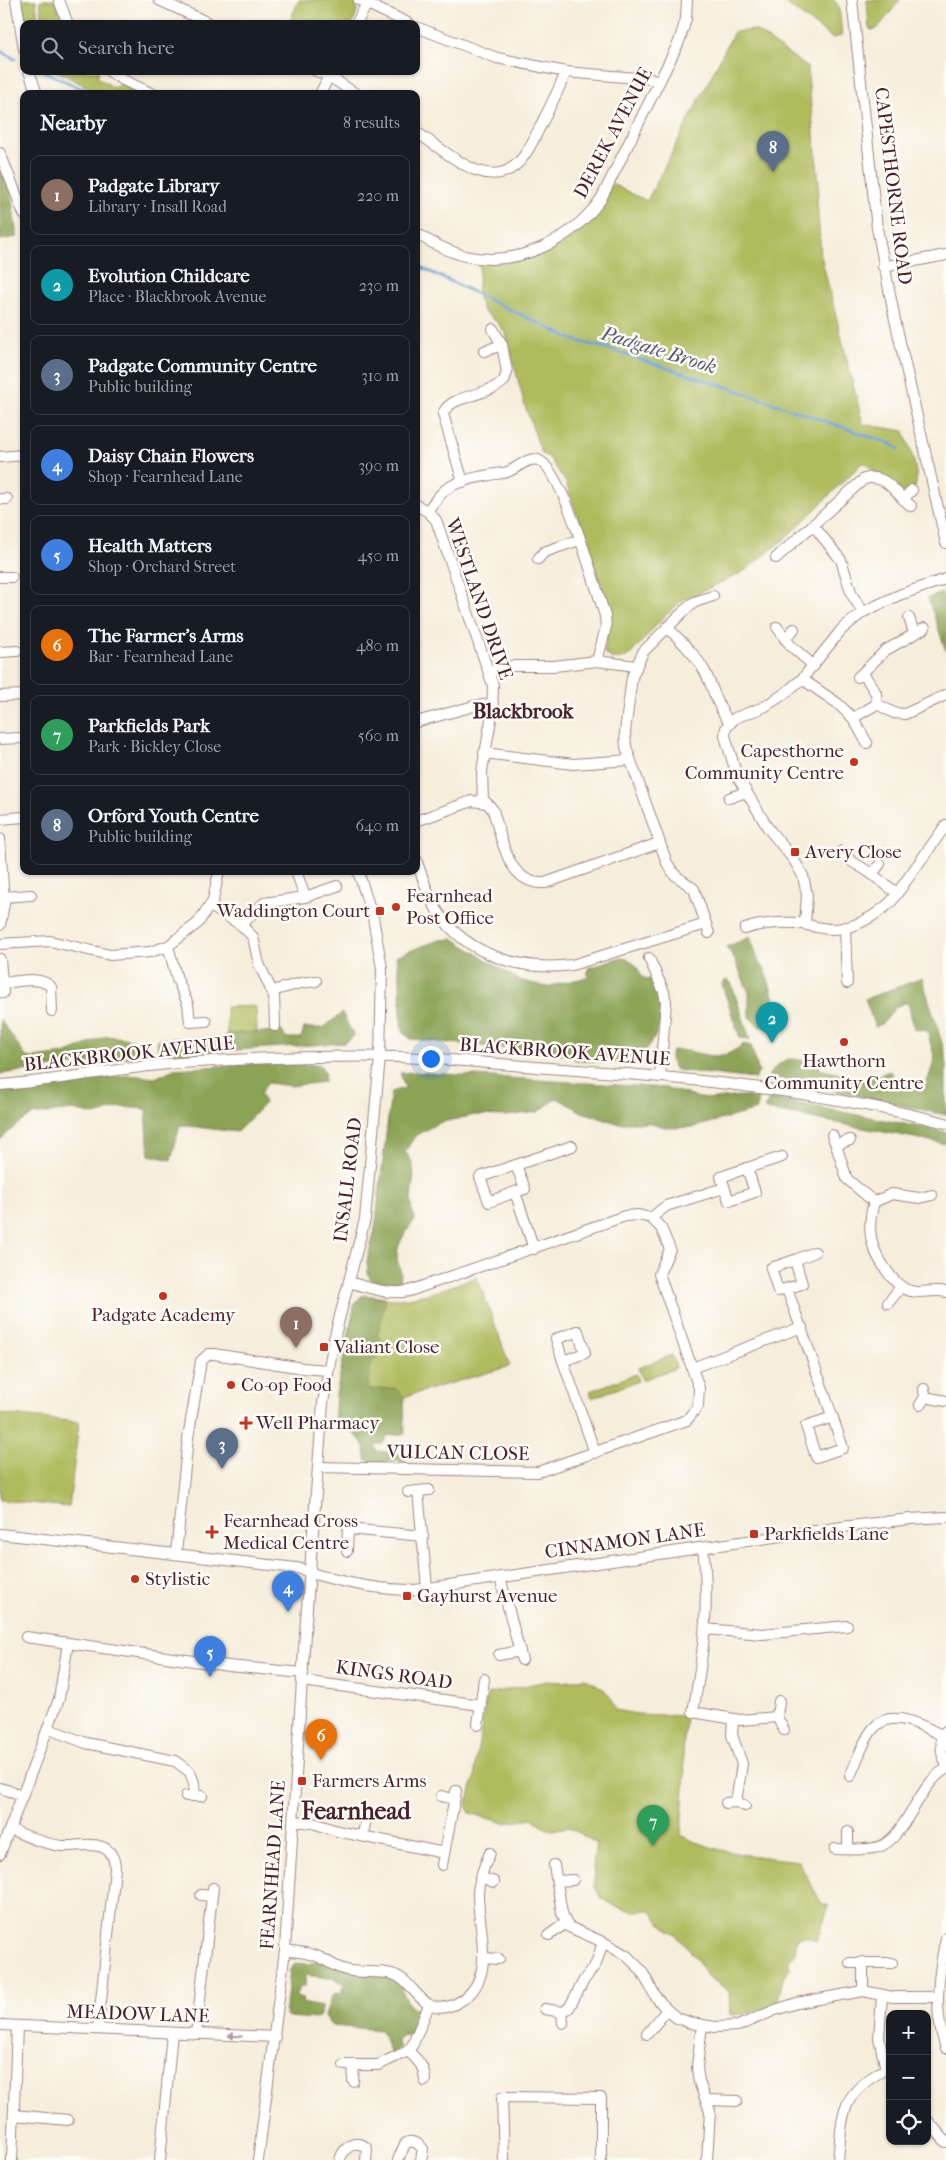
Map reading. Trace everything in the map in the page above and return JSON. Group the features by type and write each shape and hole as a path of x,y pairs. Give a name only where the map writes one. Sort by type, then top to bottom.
{"street":[{"path":"16,0 20,24"},
{"path":"59,0 66,20"},
{"path":"158,0 202,20"},
{"name":"DEREK AVENUE","path":"420,236 431,243 456,253 479,258 496,258 537,250 566,234 586,219 601,199 683,32 687,0"},
{"path":"358,20 365,1 402,20"},
{"name":"CAPESTHORNE ROAD","path":"854,2 876,228 883,267 946,543"},
{"path":"420,29 497,58 566,72 660,80"},
{"path":"420,135 473,168 488,173 513,168 526,155 566,72"},
{"path":"30,75 36,90"},
{"path":"115,75 144,90"},
{"path":"322,90 330,75"},
{"path":"331,75 351,90"},
{"path":"0,153 20,203"},
{"path":"883,267 946,255"},
{"path":"464,482 443,414 450,403 488,392 504,381 507,372 502,345 493,329"},
{"path":"484,351 502,345"},
{"path":"0,457 20,456"},
{"path":"427,511 445,490 464,482 490,474 507,472 531,459 540,460 547,466 560,487 606,622 597,661"},
{"path":"776,558 864,479 874,477 884,480 912,506"},
{"path":"903,499 912,490"},
{"name":"WESTLAND DRIVE","path":"420,507 436,520 493,685 492,714 482,771 483,801"},
{"path":"813,525 841,560 852,595 863,612"},
{"path":"537,560 544,552 579,540"},
{"path":"0,577 12,577"},
{"path":"729,722 764,707 784,694 814,666 842,630 863,612 899,595 946,579"},
{"path":"420,869 433,903 455,931 484,952 509,962 550,968 572,965 708,928 694,889 670,869 630,760 624,732 632,677 643,652 684,610 695,602 713,596"},
{"path":"909,618 914,633"},
{"path":"667,627 689,648 706,672 722,712 729,722"},
{"path":"777,627 785,639 814,666"},
{"path":"877,704 876,693 861,675 886,650 925,628"},
{"path":"785,639 794,629"},
{"path":"0,652 17,651"},
{"path":"489,672 510,666 554,666 597,661 636,666"},
{"path":"802,679 837,703 853,718 867,743"},
{"path":"0,696 20,695"},
{"path":"877,704 894,713 905,714 945,698"},
{"path":"420,721 474,706 492,704"},
{"path":"853,718 877,704"},
{"path":"729,722 725,736 737,776 756,810 794,860 803,876 807,895 805,924"},
{"path":"0,739 20,738"},
{"path":"484,752 573,764 630,760"},
{"path":"729,798 746,792"},
{"path":"420,820 472,801 483,801 493,810 512,867 519,876 533,883 545,883 659,843"},
{"path":"0,819 20,817"},
{"path":"745,929 772,924 805,924 834,929 871,917 886,906 898,893 946,825"},
{"path":"0,839 4,908 0,925"},
{"path":"842,851 851,861 898,893"},
{"path":"872,874 880,864"},
{"path":"0,944 50,941 100,954 118,955 150,952 168,946 193,928 210,906 218,875"},
{"path":"297,875 305,898"},
{"name":"INSALL ROAD","path":"310,1572 327,1370 365,1219 380,1057 382,968 373,918 359,875"},
{"path":"241,924 264,903 305,898 337,886"},
{"path":"3,897 30,895"},
{"path":"210,906 241,924 253,937 259,964 272,991 275,1026"},
{"path":"844,927 847,983"},
{"path":"168,946 177,979 189,1008 190,1022 206,1021"},
{"path":"649,958 664,992 666,1002 660,1076"},
{"path":"0,959 3,988 38,980 46,982 51,986 52,1011"},
{"path":"272,991 300,983 316,981"},
{"name":"BLACKBROOK AVENUE","path":"0,1085 29,1083 179,1063 262,1059 380,1057 660,1076 755,1087 817,1096 946,1123"},
{"path":"850,1140 834,1140 850,1183 874,1202"},
{"path":"516,1165 524,1189 488,1202 480,1177 572,1146"},
{"path":"747,1168 755,1192 729,1201 721,1177 747,1168 782,1157"},
{"path":"349,1282 377,1291 401,1293 534,1249 625,1216 652,1218 666,1206 724,1188"},
{"path":"516,1192 534,1249"},
{"path":"874,1202 892,1194 919,1198 934,1194"},
{"path":"874,1202 870,1228 872,1244 879,1259 901,1287 912,1292 946,1292"},
{"name":"VULCAN CLOSE","path":"318,1467 529,1473 547,1470 687,1420 695,1412 700,1394 659,1274 670,1248 661,1228 652,1218"},
{"path":"795,1260 802,1284 778,1292 771,1268 815,1252"},
{"path":"888,1303 901,1287"},
{"path":"787,1289 833,1417"},
{"path":"692,1368 802,1327"},
{"path":"176,1553 188,1438 199,1366 204,1357 209,1354 327,1370"},
{"path":"563,1360 595,1453"},
{"path":"923,1397 946,1402"},
{"path":"418,1491 427,1588"},
{"name":"CINNAMON LANE","path":"0,1534 296,1568 314,1575 363,1585 403,1590 852,1526 946,1517"},
{"path":"347,1551 348,1529 423,1536"},
{"path":"703,1548 707,1593 705,1629 693,1712 733,1719 777,1717"},
{"name":"FEARNHEAD LANE","path":"258,2160 285,1950 310,1572"},
{"path":"499,1655 521,1656 500,1577"},
{"path":"705,1629 762,1634 847,1626"},
{"name":"KINGS ROAD","path":"26,1637 481,1705"},
{"path":"0,1854 49,1729 62,1689 68,1643"},
{"path":"478,1725 484,1679"},
{"path":"779,1701 777,1717 784,1730"},
{"path":"733,1719 732,1735 742,1764 736,1804"},
{"path":"843,1763 852,1772 872,1730 885,1721 907,1720 944,1733 942,1753 946,1764"},
{"path":"49,1729 86,1743 175,1761 190,1772 194,1783 194,1796"},
{"path":"835,1849 878,1848 890,1841 913,1810 928,1784 937,1774 946,1769"},
{"path":"0,1788 23,1795"},
{"path":"441,1796 455,1795 442,1865"},
{"path":"363,1835 367,1812"},
{"path":"294,1821 313,1822 337,1831 444,1853"},
{"path":"10,1829 40,1841 62,1846 101,1846 114,1859 116,1869 98,2029"},
{"path":"848,1832 848,1849"},
{"path":"285,1950 318,1956 348,1971 384,1972 397,1975 428,2005 446,2006 463,1999 477,1981 484,1958 478,1900 480,1878 490,1852"},
{"path":"554,1865 562,1913 566,1923 627,1956 637,1965 666,2010 683,2021 702,2025 731,2027 742,2025 775,2010 797,2003 863,1991 882,1996 908,1998 938,1997"},
{"path":"480,1878 494,1882"},
{"path":"558,1882 573,1880"},
{"path":"196,2034 208,1893"},
{"path":"550,1935 566,1923"},
{"path":"946,1938 940,1970 938,1997 939,2022 946,2048"},
{"path":"546,2009 562,2012 571,2005 584,1980 596,1964 604,1942"},
{"path":"484,1958 498,1959"},
{"path":"850,1962 892,1962"},
{"path":"863,1962 863,1991"},
{"path":"882,1996 879,2038 886,2063"},
{"path":"354,2080 349,2065 378,2066 408,2051 413,2044 428,2005"},
{"path":"647,2034 666,2010"},
{"path":"562,2012 563,2023"},
{"name":"MEADOW LANE","path":"0,2025 275,2038"},
{"path":"702,2025 696,2067 711,2117 707,2160"},
{"path":"12,2160 18,2027"},
{"path":"160,2160 172,2033"},
{"path":"408,2051 421,2063 426,2081"},
{"path":"838,2160 842,2119 850,2099 860,2085 886,2071"},
{"path":"504,2160 502,2097 601,2098 601,2160"},
{"path":"707,2100 736,2101"},
{"path":"14,2115 68,2120"},
{"path":"931,2125 946,2142"},
{"path":"398,2160 404,2144 412,2142 418,2144 423,2149 421,2160"},
{"path":"340,2160 346,2149 357,2144 364,2145 367,2149 366,2160"}],"green space":[{"path":"22,0 36,0 38,20 24,20"},
{"path":"40,0 55,0 62,20 42,20"},
{"path":"299,0 351,0 357,8 354,20 290,20"},
{"path":"781,0 834,0 839,7 842,36 832,38"},
{"path":"867,0 900,0 877,29 871,30 869,28"},
{"path":"755,30 807,67 819,183 817,201 821,256 863,424 904,431 915,467 915,488 905,493 900,491 863,462 787,537 743,572 680,602 659,622 631,654 622,659 613,659 604,653 609,622 609,607 566,483 549,457 542,454 525,406 506,334 497,322 483,311 477,295 480,262 523,259 552,250 565,242 587,222 597,210 612,184 647,201 734,32"},
{"path":"64,75 98,75 97,77 114,88 122,83 136,90 93,90"},
{"path":"0,167 11,192 17,237 0,240"},
{"path":"942,593 946,610 946,651 928,598"},
{"path":"750,937 760,965 765,969 774,999 770,1010 774,1023 760,1027 749,1017 749,993 733,956 726,947"},
{"path":"454,939 519,980 546,987 588,977 588,968 620,958 626,959 637,967 642,977 656,982 662,1009 656,1035 638,1056 631,1060 611,1062 576,1061 572,1055 411,1039 404,1033 401,1025 400,980 396,956 439,940"},
{"path":"922,978 946,1056 946,1115 768,1076 780,1063 785,1060 796,1059 820,1064 819,1069 867,1080 889,1071 893,1074 890,1081 901,1084 915,1082 919,1092 924,1091 935,1059 927,1031 914,1029 908,1003 897,1006 885,1021 875,1027 865,999"},
{"path":"727,979 731,983 750,1039 740,1038 722,985"},
{"path":"226,1007 256,1007 257,1032 227,1034"},
{"path":"342,1013 354,1036 344,1043 158,1055 157,1039 225,1038 227,1034 282,1031 285,1038 301,1038 304,1028 323,1028"},
{"path":"0,1019 26,1057 33,1058 64,1054 107,1036 132,1039 134,1057 0,1074"},
{"path":"744,1044 751,1046 759,1072 755,1079 676,1070 670,1060 672,1051 685,1050 716,1056 734,1051"},
{"path":"267,1063 320,1065 325,1072 324,1082 291,1086 268,1083 260,1093 265,1103 237,1132 180,1125 171,1160 149,1155 146,1109 121,1107 95,1115 72,1110 32,1115 0,1140 0,1091 33,1089 129,1075 155,1078 174,1069"},
{"path":"412,1072 666,1088 700,1098 716,1099 739,1096 759,1098 757,1110 694,1127 668,1128 651,1123 617,1123 582,1112 557,1098 538,1112 505,1116 475,1115 438,1123 415,1136 405,1152 410,1157 414,1176 411,1203 415,1219 398,1247 397,1260 401,1276 400,1281 394,1286 371,1280 368,1274 367,1261 375,1229 391,1092 405,1088 400,1073"},
{"path":"770,1098 946,1132 946,1144 764,1109"},
{"path":"477,1277 510,1366 404,1397 336,1395 355,1304 359,1300 369,1296 392,1299 408,1298 438,1291"},
{"path":"365,1295 386,1299 377,1336 382,1340 383,1347 371,1362 368,1390 395,1388 404,1397 405,1434 388,1435 383,1443 375,1445 377,1451 406,1455 406,1461 370,1462 366,1459 360,1440 352,1432 334,1423 336,1395 355,1304 360,1297"},
{"path":"672,1355 676,1368 642,1380 638,1368"},
{"path":"636,1374 638,1381 592,1398 590,1391"},
{"path":"0,1414 79,1422 69,1507 0,1500"},
{"path":"584,1678 608,1693 616,1710 636,1714 686,1716 683,1751 685,1774 681,1835 723,1850 753,1856 798,1861 822,1904 829,1906 817,1940 804,1936 797,1938 795,1952 789,1960 791,1968 783,1978 777,2005 746,2014 730,2015 729,1991 707,1976 690,1950 657,1920 654,1914 648,1910 636,1912 617,1907 600,1897 595,1887 593,1866 596,1843 568,1827 552,1830 533,1819 504,1823 470,1813 466,1806 475,1776 487,1694 546,1681 563,1682"},
{"path":"317,1961 388,1976 400,1984 408,2004 421,2011 409,2036 402,2035 397,2041 400,2048 391,2055 381,2030 332,2026 325,2016 331,1997 335,1993 344,1994 341,1991 344,1984 335,1979 306,1975 305,1987 299,1987 297,1997 303,1999 302,2003 322,2007 321,2015 316,2019 285,2015 290,1970 295,1963 308,1964"}],"waterway":[{"name":"Padgate Brook","path":"0,51 15,59"},
{"name":"Padgate Brook","path":"52,75 84,90"},
{"name":"Padgate Brook","path":"420,267 574,340 730,388 891,444 899,449"}],"place":[{"name":"Orford Youth Centre","path":"773,172"},
{"name":"Capesthorne Community Centre","path":"854,762"},
{"name":"Avery Close","path":"795,852"},
{"name":"Fearnhead Post Office","path":"396,907"},
{"name":"Waddington Court","path":"380,911"},
{"name":"Hawthorn Community Centre","path":"844,1042"},
{"name":"Evolution Childcare","path":"772,1043"},
{"name":"Padgate Academy","path":"163,1296"},
{"name":"Valiant Close","path":"324,1347"},
{"name":"Padgate Library","path":"296,1348"},
{"name":"Co-op Food","path":"231,1385"},
{"name":"Well Pharmacy","path":"246,1423"},
{"name":"Padgate Community Centre","path":"222,1469"},
{"name":"Fearnhead Cross Medical Centre","path":"212,1532"},
{"name":"Parkfields Lane","path":"754,1534"},
{"name":"Stylistic","path":"135,1579"},
{"name":"Gayhurst Avenue","path":"407,1596"},
{"name":"Daisy Chain Flowers","path":"288,1612"},
{"name":"Health Matters","path":"210,1677"},
{"name":"The Farmer's Arms","path":"321,1760"},
{"name":"Farmers Arms","path":"302,1781"},
{"name":"Parkfields Park","path":"653,1846"}],"district":[{"name":"Blackbrook","path":"523,711"},
{"name":"Fearnhead","path":"356,1811"}]}
